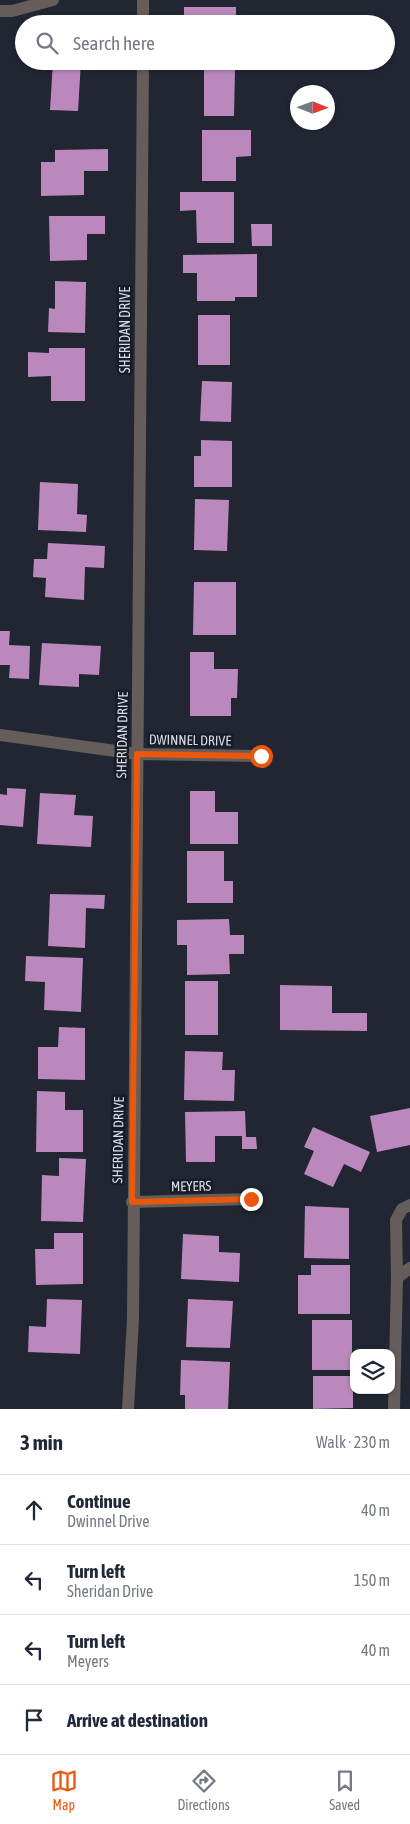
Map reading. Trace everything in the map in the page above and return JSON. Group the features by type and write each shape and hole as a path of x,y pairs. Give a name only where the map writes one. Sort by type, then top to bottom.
{"street":[{"path":"0,12 12,11 54,0"},
{"path":"143,0 143,15"},
{"name":"SHERIDAN DRIVE","path":"128,1409 133,1319 132,1202 143,70"},
{"name":"DWINNEL DRIVE","path":"0,735 137,754 261,756"},
{"name":"MEYERS","path":"132,1202 251,1199"},
{"path":"394,1409 397,1278 396,1220 402,1209 410,1205"},
{"path":"397,1278 410,1268"}],"building":[{"path":"184,7 236,7 236,15 184,15"},
{"path":"52,70 80,70 78,111 50,110"},
{"path":"204,70 235,70 234,116 204,116"},
{"path":"202,130 251,130 251,156 236,157 236,181 202,181"},
{"path":"108,149 108,171 84,171 84,195 41,196 41,162 55,162 55,150"},
{"path":"180,192 234,192 234,243 197,243 196,210 180,211"},
{"path":"49,216 105,216 105,234 87,234 87,260 50,261"},
{"path":"251,224 272,224 272,246 252,246"},
{"path":"257,254 257,297 235,297 235,301 197,301 197,273 183,273 183,255"},
{"path":"55,281 86,282 85,333 48,332 49,308 55,309"},
{"path":"198,315 230,315 230,365 198,365"},
{"path":"49,348 85,348 85,401 51,401 51,376 28,377 28,352 49,353"},
{"path":"202,381 232,382 231,422 200,421"},
{"path":"201,440 232,441 232,487 194,487 194,456 201,456"},
{"path":"40,482 78,484 77,514 87,515 86,532 38,530"},
{"path":"195,499 229,500 227,551 194,550"},
{"path":"48,543 105,546 104,568 85,567 84,600 45,597 46,578 33,577 34,559 47,559"},
{"path":"194,582 236,582 236,635 193,635"},
{"path":"0,631 10,631 9,645 30,646 29,679 9,678 10,665 0,665"},
{"path":"42,643 101,646 99,675 79,674 79,687 39,685"},
{"path":"190,652 214,652 214,669 238,669 237,698 231,698 231,716 190,716"},
{"path":"7,788 26,789 23,827 0,825 0,794 7,795"},
{"path":"190,791 215,791 215,812 238,812 238,844 190,844"},
{"path":"40,793 76,795 74,815 93,816 91,847 37,844"},
{"path":"187,851 224,851 224,881 233,881 233,903 187,903"},
{"path":"50,894 105,895 104,909 86,908 85,948 48,946"},
{"path":"229,919 230,935 244,935 244,954 229,954 230,974 187,975 187,945 177,945 177,920"},
{"path":"26,956 83,958 81,1012 44,1010 45,982 25,981"},
{"path":"185,981 218,981 218,1035 185,1035"},
{"path":"280,985 332,986 332,1013 367,1013 367,1031 280,1030"},
{"path":"59,1027 85,1028 85,1080 38,1079 38,1047 58,1047"},
{"path":"185,1051 223,1052 222,1070 235,1070 234,1101 184,1100"},
{"path":"37,1091 65,1092 65,1110 83,1110 83,1152 36,1152"},
{"path":"410,1108 410,1145 377,1152 370,1116"},
{"path":"245,1111 246,1137 256,1137 257,1149 242,1149 242,1136 215,1136 215,1162 186,1162 185,1112"},
{"path":"313,1127 370,1152 361,1172 344,1164 333,1187 304,1174 314,1151 304,1147"},
{"path":"59,1158 86,1159 83,1222 41,1221 42,1175 59,1176"},
{"path":"305,1206 349,1208 349,1259 304,1258"},
{"path":"54,1233 83,1233 83,1284 36,1285 35,1249 54,1249"},
{"path":"183,1234 219,1236 219,1252 240,1253 239,1282 181,1279"},
{"path":"311,1265 350,1265 350,1314 298,1314 298,1275 311,1275"},
{"path":"47,1299 82,1300 80,1354 28,1352 29,1326 46,1327"},
{"path":"188,1299 233,1301 230,1348 186,1347"},
{"path":"312,1320 352,1320 350,1370 312,1370"},
{"path":"181,1360 230,1362 228,1409 185,1409 185,1395 180,1395"},
{"path":"313,1376 350,1376 350,1394 353,1394 353,1408 313,1409"}],"route":[{"path":"251,1199 132,1202 137,754 261,756"}]}
